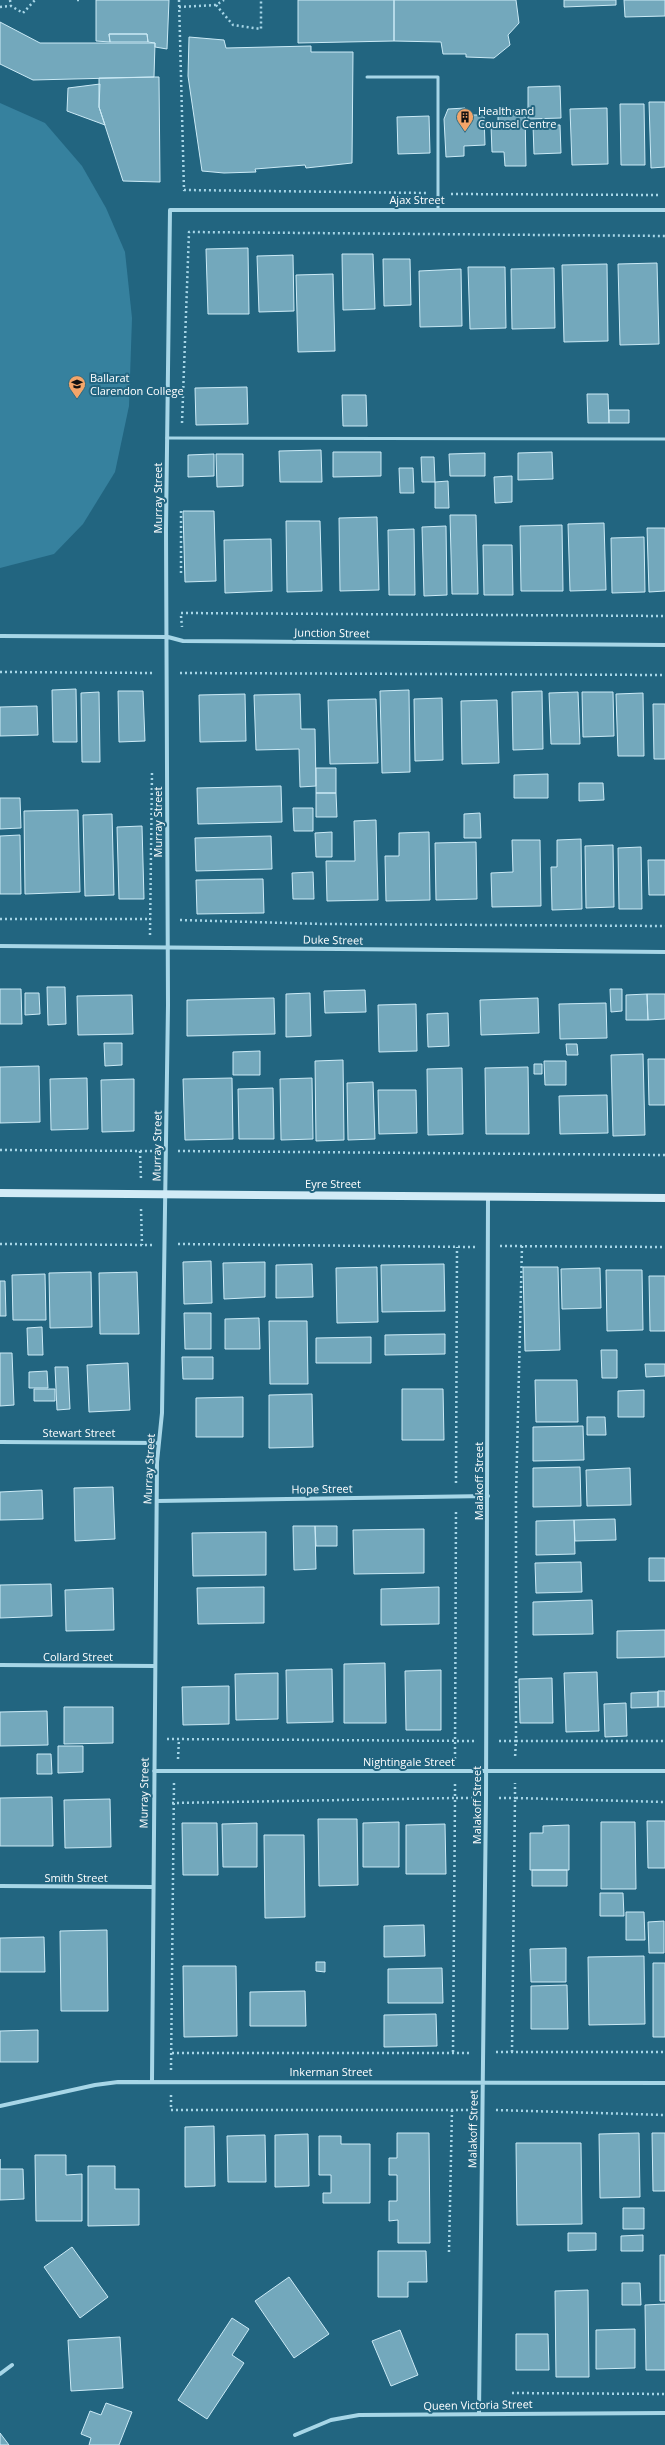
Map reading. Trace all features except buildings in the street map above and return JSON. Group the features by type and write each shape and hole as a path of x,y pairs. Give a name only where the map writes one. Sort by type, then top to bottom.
{"main road":[{"name":"Eyre Street","path":"0,1193 665,1198"}],"street":[{"name":"Ajax Street","path":"170,210 438,208 665,210"},
{"name":"Murray Street","path":"152,2081 152,1887 157,1501 158,1443 162,1413 168,947 167,438 170,210"},
{"name":"Junction Street","path":"0,636 168,637 182,641 665,645"},
{"name":"Duke Street","path":"0,946 665,952"},
{"name":"Malakoff Street","path":"479,2414 486,1770 488,1196"},
{"name":"Stewart Street","path":"0,1442 158,1443"},
{"name":"Hope Street","path":"157,1501 488,1496"},
{"name":"Collard Street","path":"0,1665 155,1666"},
{"name":"Nightingale Street","path":"154,1771 665,1771"},
{"name":"Smith Street","path":"0,1886 152,1887"},
{"name":"Inkerman Street","path":"0,2106 95,2085 152,2081 482,2081 665,2084"},
{"path":"0,2374 12,2365"},
{"name":"Queen Victoria Street","path":"294,2435 331,2420 348,2416 665,2413"}],"lane":[{"path":"367,77 438,77 438,208"},
{"path":"167,438 665,440"}],"path":[{"path":"10,0 11,6"},
{"path":"0,7 11,6 23,13 35,0"},
{"path":"77,0 82,0"},
{"path":"179,0 184,190"},
{"path":"179,7 216,5 224,0"},
{"path":"216,5 233,25 261,29 262,0"},
{"path":"182,438 189,232 665,236"},
{"path":"181,503 181,574"},
{"path":"181,606 181,614 665,616"},
{"path":"0,672 153,673 153,681"},
{"path":"181,673 665,675"},
{"path":"149,948 151,919 152,768"},
{"path":"0,919 151,919"},
{"path":"180,920 324,924 665,926"},
{"path":"0,1150 166,1151"},
{"path":"179,1151 665,1155"},
{"path":"0,1244 457,1247 455,1741 154,1738"},
{"path":"665,1248 522,1246 516,1520 516,1741 665,1742"},
{"path":"172,1802 455,1798 453,2052 172,2052 172,1802 179,1739"},
{"path":"665,1802 515,1798 512,2052 665,2052"},
{"path":"171,2110 482,2110 665,2115"},
{"path":"449,2252 452,2110"},
{"path":"512,2393 665,2394"}],"shaded area":[{"path":"0,103 45,123 82,166 106,208 125,252 132,318 129,406 115,472 83,524 54,554 0,568"}],"place":[{"name":"Health and Counsel Centre","path":"465,132"},
{"name":"Ballarat Clarendon College","path":"77,399"}]}
